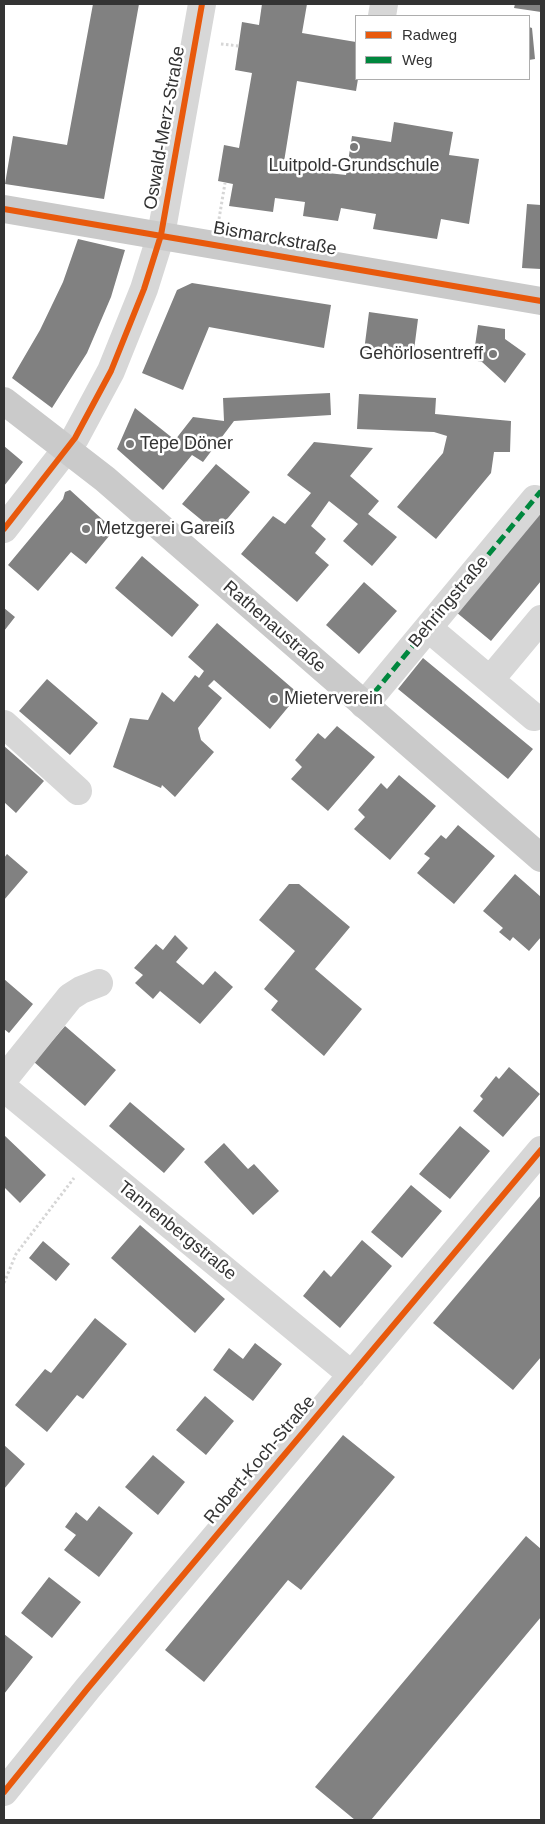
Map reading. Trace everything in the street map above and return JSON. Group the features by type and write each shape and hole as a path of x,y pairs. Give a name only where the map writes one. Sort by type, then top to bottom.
{"main road":[{"name":"Bismarckstraße","path":"4,209 161,234 541,301"},
{"name":"Rathenaustraße","path":"4,400 68,449 541,858"}],"street":[{"name":"Oswald-Merz-Straße","path":"4,529 68,449 111,371 144,289 161,234 202,4"},
{"name":"Behringstraße","path":"364,705 535,499"},
{"path":"490,680 541,619"},
{"path":"428,628 534,717"},
{"path":"4,724 78,791"},
{"path":"4,1079 70,997 81,990 99,983"},
{"name":"Tannenbergstraße","path":"4,1088 352,1375"},
{"name":"Robert-Koch-Straße","path":"4,1792 88,1688 541,1150"}],"path":[{"path":"228,45 239,46"},
{"path":"215,244 225,183"},
{"path":"4,1283 16,1254 89,1158"}],"building":[{"path":"93,4 139,4 104,199 5,184 13,136 67,145"},
{"path":"262,4 307,4 302,33 355,42 355,80 358,80 356,91 297,81 283,168 346,175 352,136 391,142 394,122 453,132 449,155 479,159 469,224 441,219 437,239 373,229 376,214 341,208 338,221 303,216 305,202 275,198 273,212 229,206 233,184 218,181 224,145 239,148 252,73 235,70 242,22 259,25"},
{"path":"515,4 541,4 541,12 514,8"},
{"path":"530,27 532,28 535,59 530,60"},
{"path":"527,204 541,205 541,269 522,268"},
{"path":"78,239 125,250 111,297 87,353 52,408 12,378 40,330 63,282"},
{"path":"192,283 331,305 324,348 209,327 183,390 142,373 177,290"},
{"path":"369,312 418,319 413,358 364,351"},
{"path":"478,325 505,329 505,339 526,354 505,383 482,362 473,360"},
{"path":"330,393 331,415 234,421 203,462 192,455 163,490 117,449 135,408 175,440 193,417 224,421 223,398"},
{"path":"359,394 436,398 435,414 511,421 510,452 494,452 491,473 436,539 397,507 443,453 447,436 434,432 357,429"},
{"path":"314,442 373,448 350,476 379,501 368,514 397,537 372,566 343,541 358,524 329,501 311,526 326,539 315,553 329,565 297,602 241,554 273,516 285,524 311,493 287,475"},
{"path":"4,446 23,462 4,486"},
{"path":"216,464 250,492 216,532 182,504"},
{"path":"70,490 114,530 86,564 71,552 38,591 8,565 63,499 65,492"},
{"path":"541,509 541,581 491,641 456,612"},
{"path":"142,556 199,605 172,637 115,588"},
{"path":"364,582 397,611 359,654 326,625"},
{"path":"4,608 15,617 4,631"},
{"path":"217,623 299,694 270,729 214,680 208,686 222,698 198,728 201,740 214,752 175,797 162,785 161,788 113,767 130,718 148,720 162,692 174,702 195,675 199,678 204,671 188,657"},
{"path":"423,658 533,749 508,779 398,689"},
{"path":"47,679 98,723 70,755 19,711"},
{"path":"337,726 375,757 328,811 291,779 302,767 295,760 318,733 325,739"},
{"path":"4,746 44,781 16,813 4,802"},
{"path":"399,775 436,806 390,860 354,829 365,817 358,810 381,783 387,789"},
{"path":"458,825 495,856 454,904 417,873 430,858 424,854 441,835 446,839"},
{"path":"7,854 28,872 4,900 4,858"},
{"path":"515,874 541,897 541,937 529,951 513,937 510,941 499,932 503,928 483,911"},
{"path":"289,884 299,884 350,927 315,969 362,1009 324,1056 271,1010 278,1001 264,989 295,951 259,920"},
{"path":"175,935 188,948 176,962 203,985 215,971 233,987 200,1024 160,991 153,999 135,983 143,975 134,968 156,944 163,950"},
{"path":"4,979 33,1004 9,1033 4,1029"},
{"path":"65,1026 116,1070 85,1106 34,1062"},
{"path":"509,1067 540,1094 503,1137 473,1111 483,1099 480,1096 496,1076 499,1079"},
{"path":"130,1102 185,1149 164,1173 109,1126"},
{"path":"460,1126 490,1151 450,1199 419,1174"},
{"path":"4,1135 46,1175 20,1203 4,1187"},
{"path":"224,1143 248,1169 254,1164 279,1191 253,1215 204,1162"},
{"path":"411,1185 442,1211 402,1258 371,1232"},
{"path":"541,1195 541,1357 513,1390 433,1323"},
{"path":"140,1225 225,1299 195,1333 111,1258"},
{"path":"362,1240 392,1266 340,1328 303,1296 324,1270 331,1277"},
{"path":"43,1241 70,1264 56,1281 29,1258"},
{"path":"95,1318 127,1344 83,1399 77,1395 47,1432 15,1405 45,1369 51,1373"},
{"path":"255,1343 282,1364 253,1401 213,1370 229,1348 243,1359"},
{"path":"205,1396 234,1421 206,1455 176,1430"},
{"path":"343,1435 395,1477 301,1590 288,1580 204,1682 165,1650"},
{"path":"4,1445 25,1464 4,1489"},
{"path":"153,1455 185,1482 158,1515 125,1487"},
{"path":"99,1506 133,1533 99,1577 64,1550 76,1535 65,1527 76,1512 87,1521"},
{"path":"526,1536 541,1549 541,1617 371,1820 355,1820 315,1787"},
{"path":"49,1577 81,1602 52,1638 21,1613"},
{"path":"4,1634 33,1657 4,1694"}],"marked path":[{"path":"364,705 541,491"}],"cycle path":[{"path":"4,529 75,438 111,371 144,289 161,235 202,4"},
{"path":"4,209 541,301"},
{"path":"4,1792 88,1688 541,1150"}],"place":[{"name":"Luitpold-Grundschule","path":"354,147"},
{"name":"Gehörlosentreff","path":"493,354"},
{"name":"Tepe Döner","path":"130,444"},
{"name":"Metzgerei Gareiß","path":"86,529"},
{"name":"Mieterverein","path":"274,699"}]}
